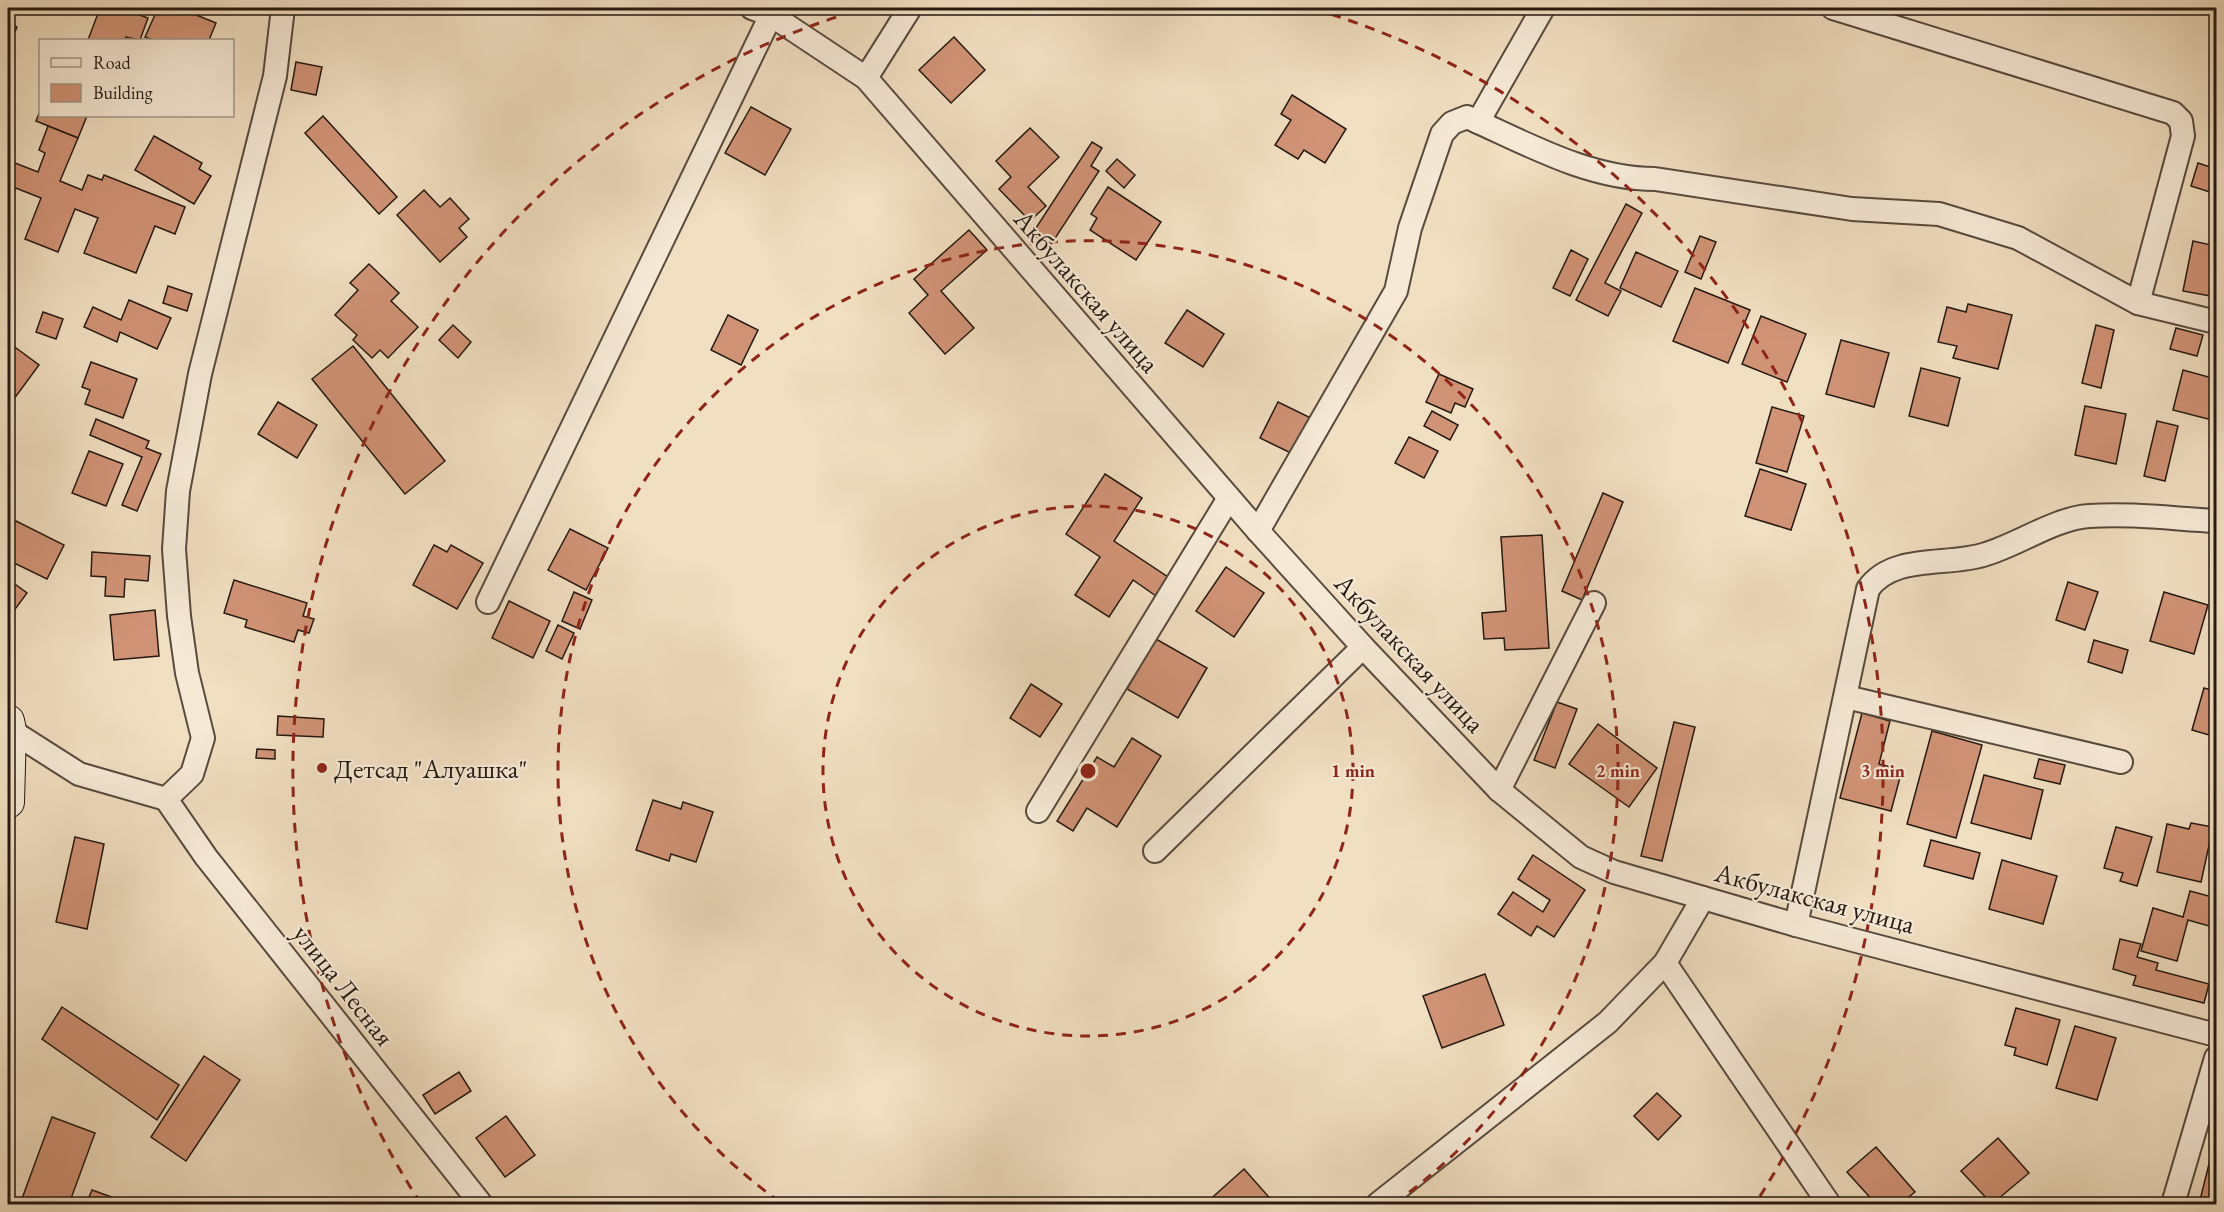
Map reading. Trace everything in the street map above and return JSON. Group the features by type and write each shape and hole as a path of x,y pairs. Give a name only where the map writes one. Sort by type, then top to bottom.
{"main road":[{"path":"8,802 9,726"}],"street":[{"path":"9,726 79,774 165,799 192,774 202,738 187,674 179,616 174,549 178,491 200,374 275,76 283,8"},
{"path":"866,78 910,8"},
{"path":"1478,122 1543,8"},
{"path":"1833,8 2173,113 2181,122 2183,136 2138,303"},
{"path":"488,602 761,11"},
{"name":"Акбулакская улица","path":"761,11 866,78 1229,498 1363,647 1499,790 1581,856 1614,872 1796,925 2217,1035"},
{"path":"1258,531 1396,291 1410,228 1442,134 1452,123 1467,117 1589,170 1630,179 1666,181 1852,209 1939,214 2018,238 2138,303 2217,322"},
{"path":"1038,811 1229,498"},
{"path":"1796,925 1868,589 1876,578 1892,568 1986,555 2033,533 2087,516 2217,521"},
{"path":"1499,790 1594,603"},
{"path":"1155,851 1363,647"},
{"path":"1846,698 2121,762"},
{"name":"улица Лесная","path":"165,799 206,857 481,1204"},
{"path":"1378,1204 1608,1022 1665,963 1702,898"},
{"path":"1665,963 1829,1204"},
{"path":"2173,1204 2217,1058"}],"building":[{"path":"100,8 120,8 148,18 140,39 126,37 125,39 88,39"},
{"path":"158,8 179,8 216,23 209,39 150,39 145,37"},
{"path":"209,8 228,8 225,14"},
{"path":"8,22 17,27 8,48"},
{"path":"954,37 985,70 951,103 919,70"},
{"path":"296,62 322,67 316,95 291,90"},
{"path":"1292,95 1346,129 1325,163 1304,150 1298,159 1275,145 1291,120 1281,114"},
{"path":"751,107 791,129 765,175 725,153"},
{"path":"39,114 39,117 87,117 78,138 36,121"},
{"path":"323,116 397,197 379,214 305,133"},
{"path":"48,126 78,138 60,181 82,190 88,175 102,180 104,175 185,207 175,234 155,226 136,273 84,253 98,218 75,209 58,252 25,239 41,198 8,185 8,168 10,161 38,172 45,153 39,150"},
{"path":"1030,128 1059,157 1028,187 1046,206 1030,221 999,189 1011,177 996,161"},
{"path":"154,136 202,163 199,169 211,176 194,204 135,170"},
{"path":"1092,142 1102,148 1091,166 1099,171 1050,246 1032,234"},
{"path":"1117,159 1135,175 1124,188 1106,171"},
{"path":"2198,163 2216,169 2216,194 2191,186"},
{"path":"1108,187 1161,222 1136,260 1090,230 1097,218 1091,214"},
{"path":"424,190 440,207 450,198 469,219 459,228 467,237 440,262 397,215"},
{"path":"1626,204 1642,213 1605,283 1621,291 1608,316 1576,300"},
{"path":"969,230 987,250 941,291 974,328 945,354 909,313 928,295 914,279"},
{"path":"1700,236 1716,242 1701,279 1685,272"},
{"path":"2193,241 2216,246 2216,297 2183,291"},
{"path":"1571,250 1588,259 1570,296 1553,288"},
{"path":"1636,252 1678,271 1661,307 1620,288"},
{"path":"369,264 399,293 391,301 418,327 388,358 380,350 372,358 353,340 357,335 335,315 358,290 350,283"},
{"path":"168,286 192,294 187,311 163,303"},
{"path":"1695,288 1750,310 1728,363 1673,341"},
{"path":"129,300 171,318 157,349 120,332 117,342 84,327 93,307 121,320"},
{"path":"1968,304 2012,315 1998,369 1953,358 1957,346 1938,342 1947,307 1966,312"},
{"path":"1187,310 1224,334 1203,367 1165,343"},
{"path":"43,312 63,319 56,339 36,332"},
{"path":"728,315 758,330 741,365 711,350"},
{"path":"1761,316 1806,334 1787,382 1742,364"},
{"path":"453,325 471,342 458,358 439,340"},
{"path":"2096,325 2114,330 2101,388 2082,383"},
{"path":"2176,328 2203,335 2197,356 2170,349"},
{"path":"1841,340 1889,353 1874,407 1826,394"},
{"path":"8,342 39,365 8,407"},
{"path":"353,346 445,461 405,494 312,379"},
{"path":"91,362 137,379 123,418 85,404 90,390 82,387"},
{"path":"1921,368 1960,378 1948,426 1909,416"},
{"path":"2183,370 2216,379 2216,421 2173,410"},
{"path":"1439,374 1473,389 1465,407 1455,403 1451,413 1426,402"},
{"path":"278,402 317,425 297,458 258,434"},
{"path":"1278,402 1315,420 1297,456 1260,438"},
{"path":"2085,406 2126,414 2116,464 2075,455"},
{"path":"1772,407 1804,416 1787,472 1756,463"},
{"path":"1432,411 1458,425 1450,440 1424,426"},
{"path":"96,419 149,441 146,448 161,454 137,511 122,505 142,457 90,435"},
{"path":"2157,421 2178,426 2165,481 2144,476"},
{"path":"1409,437 1438,451 1424,478 1395,463"},
{"path":"89,451 123,464 106,506 72,493"},
{"path":"1760,469 1806,484 1791,530 1745,516"},
{"path":"1105,474 1142,498 1114,541 1168,577 1156,596 1133,580 1109,617 1075,595 1100,557 1066,534"},
{"path":"1603,493 1623,502 1582,600 1562,591"},
{"path":"14,520 64,545 47,579 8,560 8,533"},
{"path":"570,529 608,548 586,590 548,570"},
{"path":"1542,535 1549,648 1505,650 1504,638 1484,639 1482,613 1506,611 1501,537"},
{"path":"434,545 447,552 451,545 483,563 457,609 413,585"},
{"path":"92,552 150,556 148,581 125,579 124,597 105,596 106,577 91,576"},
{"path":"1226,567 1264,593 1234,637 1196,611"},
{"path":"8,579 27,593 13,612 8,608"},
{"path":"234,580 307,603 303,616 314,619 309,633 298,630 294,642 245,627 247,620 224,613"},
{"path":"2068,582 2098,592 2085,630 2056,620"},
{"path":"574,592 592,600 580,629 562,621"},
{"path":"2164,592 2208,605 2194,654 2150,641"},
{"path":"509,601 550,621 533,658 492,638"},
{"path":"155,610 159,656 114,660 110,615"},
{"path":"558,625 574,633 562,659 546,651"},
{"path":"1156,639 1207,668 1178,718 1127,689"},
{"path":"2094,640 2128,650 2122,673 2088,662"},
{"path":"1031,684 1062,704 1040,737 1010,718"},
{"path":"2204,688 2216,691 2216,737 2192,730"},
{"path":"1557,702 1577,709 1555,768 1534,760"},
{"path":"1862,713 1890,721 1879,764 1902,770 1891,811 1840,798"},
{"path":"278,716 324,719 323,737 277,735"},
{"path":"1674,722 1695,727 1662,861 1641,856"},
{"path":"1598,724 1657,768 1629,807 1569,764"},
{"path":"1932,731 1982,745 1956,838 1907,824"},
{"path":"1132,738 1161,756 1117,827 1087,808 1073,831 1057,821 1097,757 1114,767"},
{"path":"257,749 275,750 275,759 256,758"},
{"path":"2039,759 2065,765 2060,784 2034,778"},
{"path":"1984,775 2043,790 2031,839 1971,823"},
{"path":"653,800 681,809 683,802 713,812 696,862 671,854 669,861 636,850"},
{"path":"2191,823 2213,827 2201,882 2157,872 2167,824 2189,829"},
{"path":"2116,827 2152,837 2137,886 2120,881 2123,873 2104,868"},
{"path":"75,837 104,844 87,929 56,922"},
{"path":"1931,840 1980,853 1973,879 1924,866"},
{"path":"1533,855 1585,890 1554,937 1537,926 1531,936 1498,914 1513,892 1543,912 1550,900 1518,879"},
{"path":"2002,860 2057,876 2043,924 1989,909"},
{"path":"2190,891 2216,898 2216,928 2188,920 2177,961 2141,951 2153,908 2183,917"},
{"path":"2120,939 2141,944 2137,957 2158,963 2156,970 2209,984 2204,1003 2133,985 2136,976 2113,969"},
{"path":"1485,974 1504,1025 1442,1048 1423,996"},
{"path":"62,1007 179,1085 157,1120 42,1039"},
{"path":"2016,1008 2060,1020 2047,1065 2014,1055 2016,1048 2005,1045"},
{"path":"2075,1026 2116,1038 2097,1100 2056,1088"},
{"path":"204,1056 240,1080 186,1161 151,1137"},
{"path":"459,1072 471,1091 435,1114 423,1095"},
{"path":"1657,1093 1681,1116 1658,1140 1634,1116"},
{"path":"506,1116 535,1155 505,1177 476,1138"},
{"path":"52,1117 95,1133 69,1204 20,1204"},
{"path":"1998,1138 2029,1173 1992,1204 1961,1171"},
{"path":"1876,1147 1915,1192 1900,1204 1876,1204 1847,1172"},
{"path":"2210,1160 2216,1162 2216,1204 2199,1204"},
{"path":"1244,1169 1275,1204 1205,1204"},
{"path":"92,1190 131,1204 86,1204"}],"place":[{"name":"Детсад \"Алуашка\"","path":"322,768"}]}
